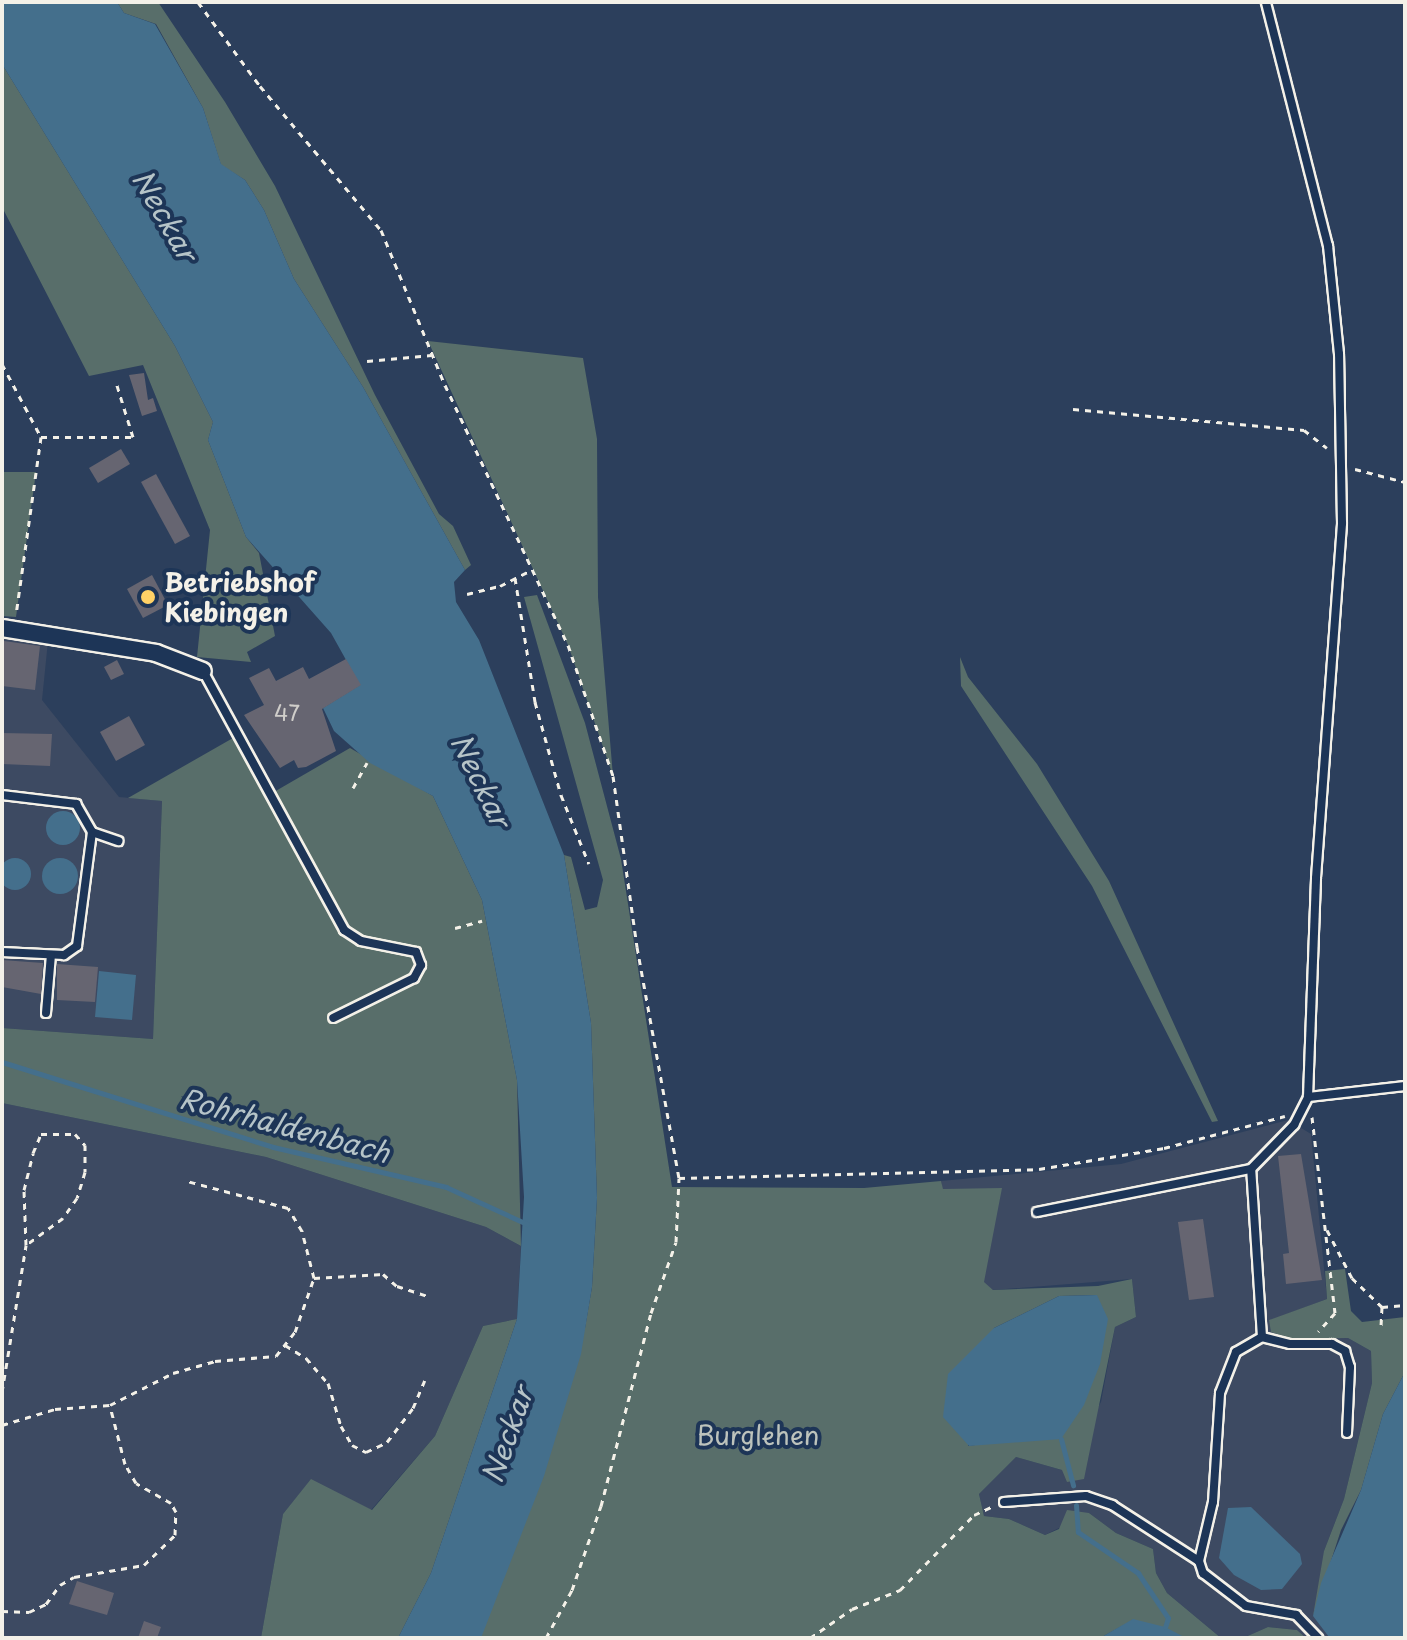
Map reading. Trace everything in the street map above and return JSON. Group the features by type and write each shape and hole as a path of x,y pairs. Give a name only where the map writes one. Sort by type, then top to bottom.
{"street":[{"path":"8,630 156,653 203,671"}],"lane":[{"path":"1037,1212 1251,1169 1294,1125 1308,1097 1313,923 1342,465 1337,310 1328,246 1266,2"},
{"path":"203,671 344,930 361,941 416,952 421,965 414,978 333,1018"},
{"path":"2,795 76,804 92,832 101,839 118,841"},
{"path":"2,952 64,955 77,946 82,931 92,832"},
{"path":"46,1013 51,955"},
{"path":"1308,1097 1405,1086"},
{"path":"1251,1169 1262,1337"},
{"path":"1318,1638 1296,1615 1246,1606 1203,1573 1199,1561 1213,1502 1220,1393 1236,1352 1262,1337 1332,1344 1345,1351 1350,1367 1347,1433"},
{"path":"1004,1502 1086,1496 1112,1505 1199,1561"}],"path":[{"path":"198,2 251,74 381,230 432,355 597,719 613,776 637,947 679,1178 676,1242 651,1313 601,1506 572,1590 546,1638"},
{"path":"367,361 432,355"},
{"path":"2,364 41,437 8,630"},
{"path":"41,437 133,437 116,382"},
{"path":"1073,409 1304,430 1342,465 1405,482"},
{"path":"467,594 500,586 531,569"},
{"path":"515,578 535,702 561,795 589,864"},
{"path":"353,788 367,763"},
{"path":"455,928 482,921"},
{"path":"679,1178 998,1172 1094,1163 1251,1129 1285,1116 1308,1097"},
{"path":"1308,1097 1335,1306 1332,1320 1309,1344"},
{"path":"2,1392 26,1245 24,1190 33,1153 41,1134 75,1134 85,1145 85,1172 77,1198 63,1218 26,1245"},
{"path":"2,1425 55,1409 110,1405 173,1373 215,1361 276,1356 295,1332 314,1278 302,1231 288,1208 187,1181"},
{"path":"1325,1227 1352,1278 1382,1307 1381,1328"},
{"path":"314,1278 383,1274 397,1286 430,1297"},
{"path":"1382,1307 1405,1305"},
{"path":"285,1345 306,1358 328,1383 341,1426 352,1445 366,1452 387,1442 413,1408 425,1380"},
{"path":"2,1611 29,1612 46,1604 60,1585 74,1577 144,1565 175,1535 171,1503 136,1483 125,1464 110,1405"},
{"path":"810,1638 852,1609 900,1590 974,1515 1004,1502"}],"shaded area":[{"path":"2,636 48,641 42,700 119,797 162,801 153,1039 2,1028"},
{"path":"2,1103 266,1157 486,1227 521,1246 517,1319 483,1326 435,1436 371,1510 311,1480 283,1514 261,1638 2,1638"},
{"path":"1288,1120 1311,1134 1327,1299 1269,1321 1292,1339 1348,1338 1371,1351 1372,1383 1344,1499 1324,1551 1329,1637 1340,1638 1306,1638 1297,1630 1268,1627 1243,1638 1221,1638 1167,1593 1156,1573 1153,1549 1116,1533 1089,1513 1045,1535 1009,1519 984,1516 979,1494 1016,1457 1062,1470 1101,1402 1115,1327 1136,1317 1132,1279 993,1290 973,1275 953,1244 941,1181 1121,1164"}],"green space":[{"path":"117,2 158,2 225,102 275,186 375,395 439,514 453,526 471,565 465,570 363,387 294,279 264,210 245,180 221,165 203,108 156,24 124,13"},
{"path":"2,64 175,346 213,422 208,440 246,537 259,553 275,636 247,652 251,662 197,657 210,530 143,365 89,376 2,207"},
{"path":"428,341 583,358 597,439 598,597 613,776 568,645"},
{"path":"2,472 36,472 16,617 2,616"},
{"name":"Burglehen","path":"537,595 585,723 621,859 672,1187 864,1188 941,1181 943,1189 1002,1188 984,1282 993,1290 1098,1286 1132,1279 1136,1317 1115,1327 1084,1479 1067,1482 1062,1470 1016,1457 979,1494 984,1516 1009,1519 1045,1535 1059,1529 1067,1510 1089,1513 1116,1533 1153,1549 1156,1573 1167,1593 1221,1638 1186,1638 1133,1620 1100,1638 471,1638 585,1328 592,1287 597,1198 591,1023 564,855 571,857 585,910 597,907 603,880 524,597","holes":["1096,1295 1013,1440 968,1446 994,1328 1059,1296"]},
{"path":"960,657 968,677 1037,764 1109,881 1218,1121 1212,1122 1092,886 961,686"},
{"path":"233,738 267,796 350,748 433,796 482,900 517,1080 521,1246 486,1227 266,1157 2,1103 2,1028 153,1039 162,801 128,798"},
{"path":"1345,1269 1351,1311 1362,1322 1405,1317 1405,1372 1383,1414 1361,1490 1341,1530 1313,1616 1324,1551 1344,1499 1372,1383 1371,1351 1348,1338 1292,1339 1271,1332 1269,1320 1327,1299 1325,1271"},
{"path":"517,1319 431,1573 398,1638 261,1638 283,1514 311,1479 372,1510 435,1436 483,1326"},
{"path":"1268,1627 1297,1630 1306,1638 1243,1638"}],"water":[{"name":"Neckar","path":"2,2 117,2 124,13 155,24 203,108 221,164 245,180 264,210 294,279 363,387 465,570 454,582 456,602 479,640 564,855 591,1023 597,1198 592,1287 581,1354 544,1476 481,1638 398,1638 431,1573 517,1319 524,1197 517,1080 482,900 433,796 370,763 334,731 323,708 360,685 331,633 246,537 208,440 213,422 175,346 2,64"},
{"path":"63,811 75,816 80,828 75,840 63,845 51,840 46,828 51,816"},
{"path":"15,858 27,862 31,874 27,886 15,890 3,886 -1,874 3,862"},
{"path":"60,858 72,864 78,876 72,888 60,894 48,888 42,876 48,864"},
{"path":"99,971 136,975 132,1020 95,1017"},
{"path":"1097,1295 1108,1319 1100,1364 1084,1405 1061,1439 969,1446 943,1417 948,1374 994,1328 1059,1296"},
{"path":"1405,1372 1405,1638 1329,1637 1313,1616 1321,1583 1361,1490 1383,1414"},
{"path":"1251,1507 1300,1554 1302,1564 1282,1589 1261,1590 1234,1575 1219,1558 1228,1508"},
{"path":"1133,1619 1165,1627 1186,1638 1100,1638"}],"building":[{"path":"144,373 148,400 153,398 157,411 142,416 129,375"},
{"path":"121,449 130,464 98,483 89,468"},
{"path":"156,474 190,536 175,544 141,482"},
{"name":"Betriebshof Kiebingen","path":"152,575 168,605 143,618 127,589"},
{"path":"4,641 40,646 35,690 2,686"},
{"path":"346,659 361,685 322,709 336,751 306,767 298,768 294,760 280,768 244,715 264,705 249,678 269,668 276,681 303,667 309,679"},
{"path":"117,660 124,674 111,680 104,667"},
{"path":"129,716 145,745 116,761 100,732"},
{"path":"2,733 52,734 50,766 2,764"},
{"path":"2,960 43,963 41,994 2,987"},
{"path":"57,964 98,967 95,1002 57,1000"},
{"path":"1301,1154 1322,1280 1286,1284 1283,1254 1289,1253 1278,1156"},
{"path":"1203,1219 1214,1297 1189,1300 1178,1222"},
{"path":"77,1581 114,1593 107,1615 69,1604"},
{"path":"144,1621 161,1627 157,1638 138,1638"}],"waterway":[{"name":"Rohrhaldenbach","path":"2,1062 273,1147 446,1187 527,1224"},
{"path":"1061,1439 1073,1485"},
{"path":"1076,1505 1078,1532 1138,1573 1168,1618 1165,1627"}],"place":[{"name":"Betriebshof Kiebingen","path":"148,597"}]}
